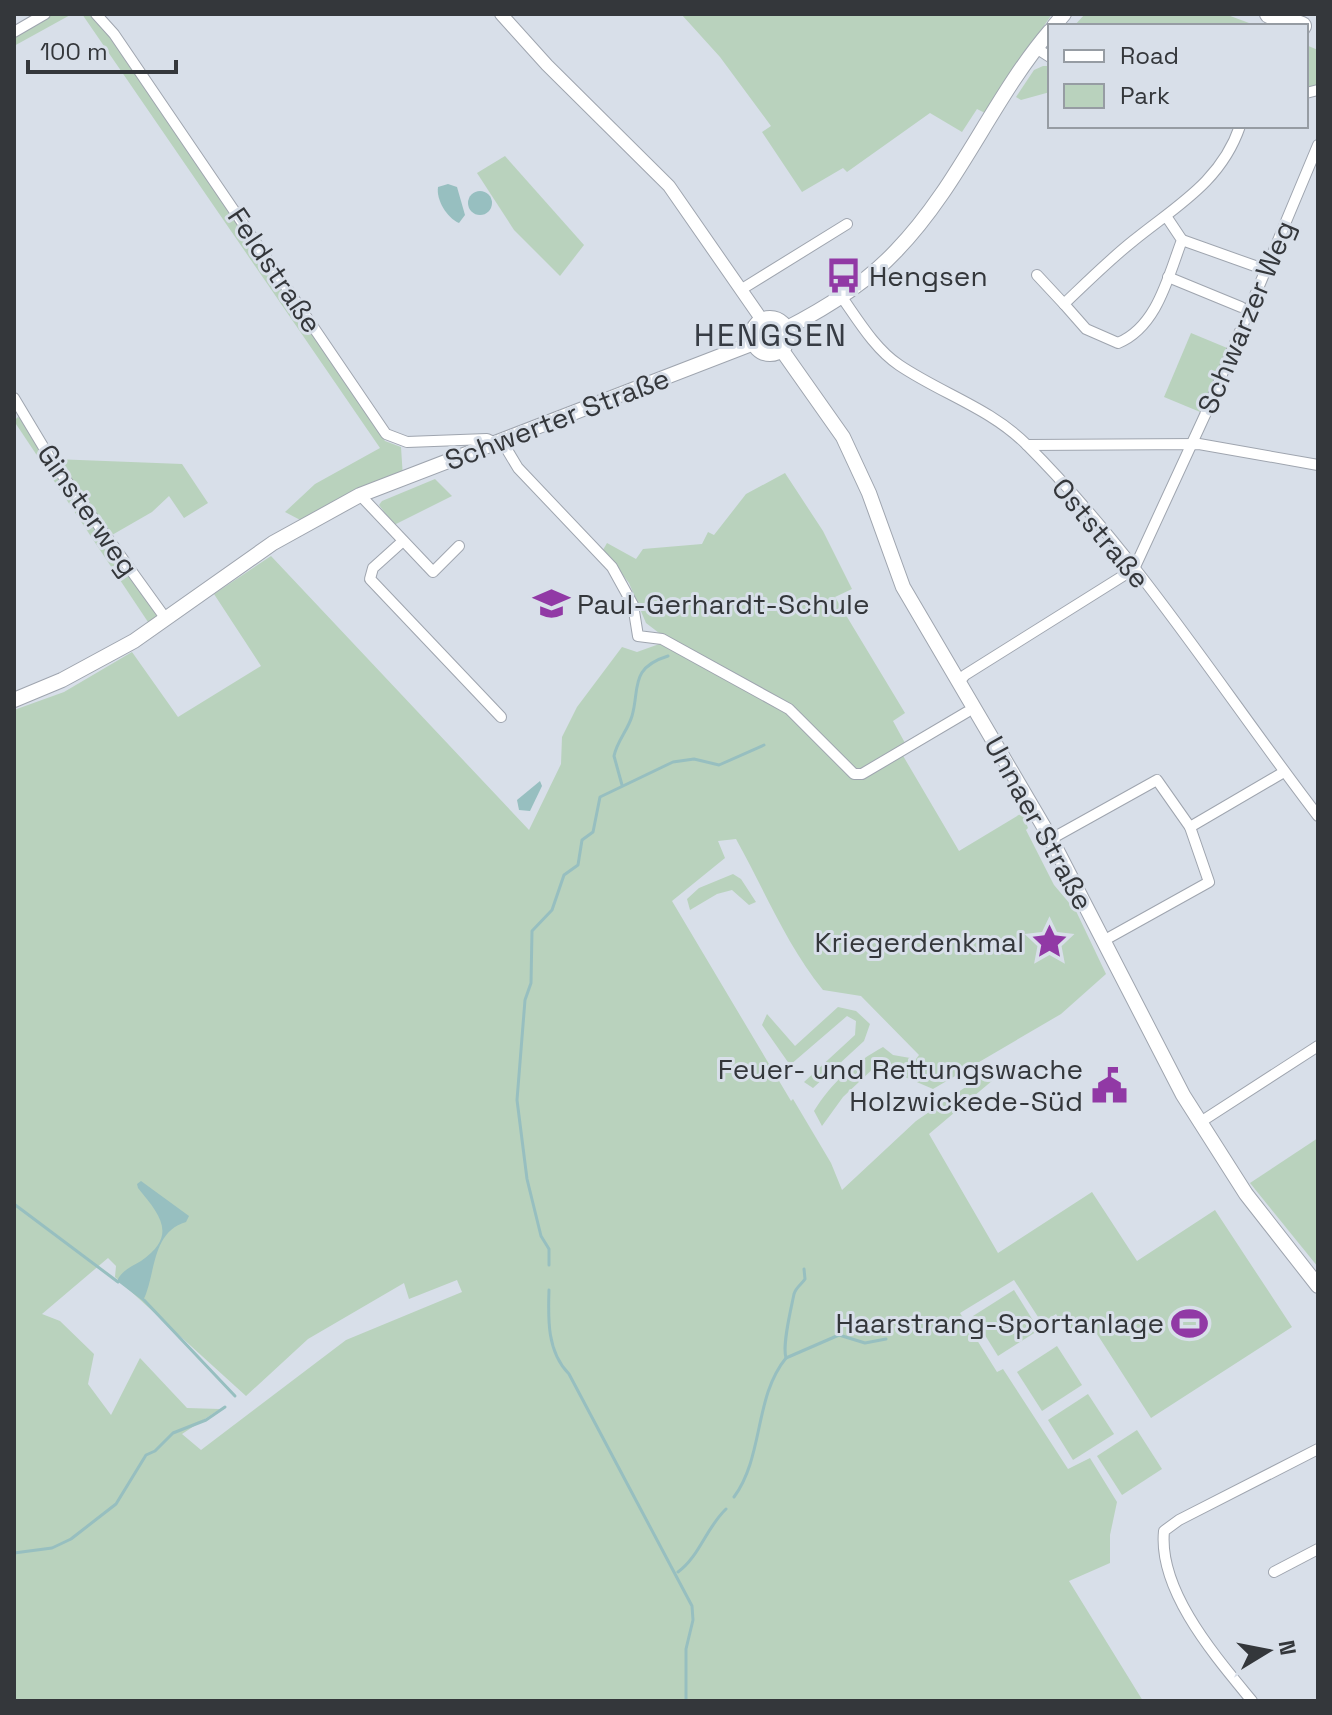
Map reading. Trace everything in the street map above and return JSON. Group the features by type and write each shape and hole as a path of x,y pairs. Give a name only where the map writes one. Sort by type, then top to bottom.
{"highway":[{"path":"1269,14 1296,24"}],"main road":[{"path":"787,328 841,296 889,258 925,217 1048,33"},
{"path":"762,320 779,320 787,328 788,339 781,349 768,353 754,343 754,328 762,320"},
{"name":"Schwerter Straße","path":"14,700 102,660 273,543 360,495 754,343"},
{"name":"Unnaer Straße","path":"781,349 843,437 869,493 903,587 1051,839 1199,1123 1264,1218 1318,1286"}],"street":[{"path":"14,32 45,14"},
{"name":"Feldstraße","path":"96,14 123,47 386,434 407,442 487,439 499,442"},
{"path":"501,14 547,65 669,186 762,320"},
{"path":"1036,48 1048,56"},
{"path":"1064,304 1118,253 1203,188 1222,166 1239,128"},
{"name":"Schwarzer Weg","path":"1134,569 1318,145"},
{"path":"1166,216 1182,240 1255,266"},
{"path":"742,289 847,224"},
{"path":"1037,275 1086,329 1118,343 1129,339 1151,317 1182,240"},
{"path":"1168,277 1241,307"},
{"name":"Oststraße","path":"841,296 868,335 897,364 969,402 1027,445 1134,569 1318,816"},
{"name":"Ginsterweg","path":"14,398 17,412 166,619"},
{"path":"499,442 612,567 633,605 638,636 662,639 789,709 810,726 847,771 862,774 967,712"},
{"path":"1027,445 1190,445 1240,450 1318,465"},
{"path":"360,495 433,572 459,546"},
{"path":"403,541 373,568 370,579 501,717"},
{"path":"959,682 965,675 1134,569"},
{"path":"1190,827 1284,772"},
{"path":"1051,839 1157,780 1190,827 1209,882 1103,941"},
{"path":"1199,1123 1318,1046"},
{"path":"1252,1701 1213,1654 1177,1591 1162,1553 1164,1531 1179,1520 1318,1449"},
{"path":"1274,1572 1318,1549"}],"green space":[{"path":"52,14 72,14 14,46 14,36"},
{"path":"82,14 91,14 112,37 385,441 401,447 403,478 306,523 285,512 315,484 380,448"},
{"path":"1052,14 985,113 977,109 962,132 930,113 847,172 843,168 802,192 762,132 771,126 720,57 682,15"},
{"path":"1085,14 1225,14 1252,24 1076,24"},
{"path":"1308,46 1318,50 1318,90 1308,93"},
{"path":"1048,66 1048,93 1021,100 1016,97 1034,70"},
{"path":"505,156 584,245 560,276 514,230 477,173"},
{"path":"1191,333 1232,350 1205,414 1164,397"},
{"path":"18,417 23,419 161,617 150,625 14,421"},
{"path":"54,459 182,464 208,503 184,518 169,496 152,512 112,535"},
{"path":"785,473 823,531 852,589 835,597 905,713 893,721 905,743 902,754 959,851 1022,813 1028,828 1026,830 1054,885 1076,911 1106,974 1061,1014 933,1089 877,1065 843,1097 822,1126 814,1111 836,1082 863,1060 883,1047 893,1055 916,1059 919,1055 861,996 823,990 787,936 736,839 718,841 725,858 672,901 831,1163 842,1190 916,1121 989,1071 993,1080 929,1134 998,1253 1092,1192 1137,1261 1215,1210 1292,1327 1151,1418 1088,1320 1068,1332 1056,1314 1042,1323 1014,1280 960,1313 997,1372 1003,1369 1068,1469 1090,1458 1117,1502 1110,1535 1110,1563 1069,1581 1143,1701 14,1701 14,710 64,692 132,652 178,717 261,666 214,594 271,556 529,830 561,764 562,737 577,707 622,647 637,652 662,643 663,636 646,623 629,583 603,550 607,543 636,559 643,549 702,544 708,532 714,535 746,494","holes":["108,1258 116,1266 115,1277 246,1396 308,1339 404,1283 409,1299 457,1280 462,1292 346,1340 201,1450 182,1434 220,1409 187,1408 140,1358 111,1415 88,1384 94,1354 60,1321 42,1314"]},
{"path":"435,479 452,496 394,525 379,505 382,501"},
{"path":"733,874 741,879 756,902 749,905 732,890 717,894 690,910 687,899 699,888"},
{"path":"838,1007 856,1011 870,1024 864,1041 813,1088 804,1082 855,1035 856,1021 847,1016 790,1065 762,1025 767,1014 795,1046"},
{"path":"1318,1138 1318,1267 1250,1183"},
{"path":"1014,1290 1039,1330 998,1356 973,1316"},
{"path":"1057,1346 1082,1385 1042,1411 1017,1372"},
{"path":"1088,1394 1114,1434 1073,1460 1048,1420"},
{"path":"1137,1430 1162,1469 1122,1495 1097,1456"}],"shaded area":[{"path":"448,184 457,187 465,215 459,223 447,213 439,197 438,187"},
{"path":"475,191 485,191 492,198 492,208 485,215 475,215 468,208 468,198"},
{"path":"540,781 542,786 530,811 519,810 517,800"},
{"path":"141,1181 189,1216 186,1222 166,1235 160,1245 143,1301 117,1281 124,1271 141,1261 160,1242 162,1224 138,1188 137,1184"}],"waterway":[{"path":"622,785 614,756 632,716 638,680 647,667 668,656"},
{"path":"549,1265 549,1249 541,1236 527,1179 517,1100 525,1000 531,983 532,931 552,910 564,875 578,865 582,840 593,832 600,797 673,762 694,759 719,765 764,745"},
{"path":"14,1204 118,1282"},
{"path":"734,1497 750,1463 769,1390 786,1358 789,1317 795,1292 805,1279 804,1269"},
{"path":"549,1290 549,1324 556,1356 569,1374 692,1606 693,1620 686,1649 686,1701"},
{"path":"144,1300 235,1396"},
{"path":"786,1358 839,1335 865,1343 886,1339"},
{"path":"14,1553 52,1548 71,1539 116,1504 146,1455 155,1451 173,1433 206,1420 225,1407"},
{"path":"678,1572 692,1558 726,1509"}],"place":[{"name":"Hengsen","path":"843,276"},
{"name":"Paul-Gerhardt-Schule","path":"551,604"},
{"name":"Kriegerdenkmal","path":"1050,942"},
{"name":"Feuer- und Rettungswache Holzwickede-Süd","path":"1109,1085"},
{"name":"Haarstrang-Sportanlage","path":"1190,1323"}],"district":[{"name":"HENGSEN","path":"771,335"}]}
